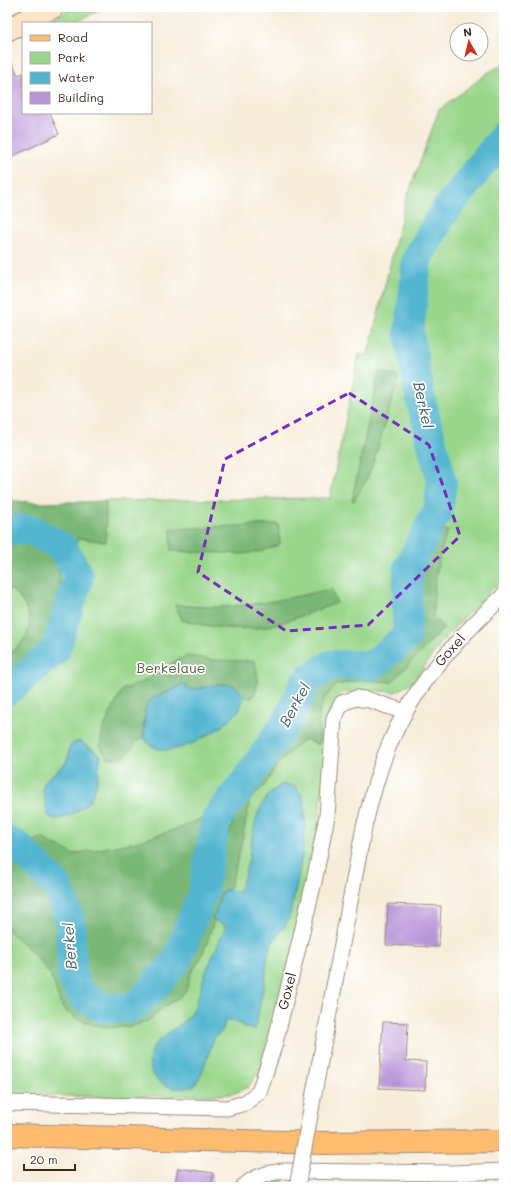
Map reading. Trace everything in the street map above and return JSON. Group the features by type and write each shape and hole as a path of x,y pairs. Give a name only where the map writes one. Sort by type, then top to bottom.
{"main road":[{"path":"7,1135 324,1143 504,1141"}],"street":[{"path":"23,22 53,7"},
{"path":"7,30 22,22"},
{"name":"Goxel","path":"297,1187 364,827 375,785 388,748 405,712 424,683 446,654 504,595"},
{"name":"Goxel","path":"7,1103 227,1108 245,1103 259,1092 274,1043 314,882 327,816 334,718 342,703 356,698 369,700 405,712"},
{"path":"243,1187 253,1179 266,1173 504,1171"}],"highlighted area":[{"path":"349,393 429,445 460,536 368,625 286,631 198,572 225,459"}],"green space":[{"path":"76,7 106,7 76,22 45,22"},
{"name":"Berkelaue","path":"504,64 504,578 446,636 413,682 396,692 362,690 341,693 330,711 319,825 289,976 262,1068 248,1087 235,1093 220,1095 123,1097 7,1095 7,504 106,504 106,501 330,498 359,354 368,355 405,203 439,110 489,72"},
{"path":"379,371 399,377 372,467 354,501 352,500"},
{"path":"7,500 39,503 106,501 106,542 78,538 77,542 44,523 7,513"},
{"path":"278,524 280,544 262,551 244,554 171,551 171,529"},
{"path":"441,528 448,531 436,573 433,617 444,628 392,682 361,680 336,685 324,700 321,707 319,720 319,745 304,739 277,765 264,786 250,800 240,850 229,889 221,892 215,915 212,916 214,920 206,946 197,965 191,972 187,988 184,993 149,1020 133,1026 113,1027 93,1024 67,1012 63,1008 54,983 43,965 7,929 7,850 43,882 50,895 59,919 60,956 66,983 77,1000 90,1010 110,1017 124,1018 149,1010 159,1002 188,968 213,905 222,848 230,832 236,810 248,793 260,780 273,758 289,742 294,734 313,688 332,673 379,670 392,664 410,647 417,636 421,621 416,566 435,544"},
{"path":"7,539 23,542 37,547 47,553 54,561 59,571 60,583 59,597 45,642 33,657 7,678 7,656 25,638 28,632 29,617 19,597 7,588"},
{"path":"331,589 337,603 282,623 254,628 223,628 182,620 175,604 214,607 234,606 273,601"},
{"path":"188,656 213,660 255,661 257,689 252,698 244,697 235,686 225,684 189,690 181,684 169,692 156,696 144,719 144,737 135,744 126,755 121,758 107,757 100,745 103,729 122,690 142,682 179,659"},
{"path":"207,816 211,817 183,926 169,952 157,964 140,991 130,1002 116,1003 85,992 77,978 77,924 70,883 42,855 32,841 42,838 73,854 136,842 180,828"},
{"path":"285,1176 283,1187 257,1187 259,1185"}],"water":[{"path":"181,684 185,684 189,690 225,684 235,686 244,697 236,714 204,737 176,749 163,750 152,746 144,737 145,710 148,703 156,696 169,692"},
{"path":"80,741 101,755 95,790 90,800 83,807 65,817 54,819 49,816 47,812 43,792 44,783 64,765 68,758 69,749 72,744"},
{"path":"284,784 295,786 300,791 304,802 305,827 301,861 295,895 288,920 274,940 269,951 255,1030 243,1027 244,1025 226,1019 222,1031 214,1038 202,1073 195,1085 189,1088 175,1088 168,1086 161,1083 152,1073 149,1060 150,1055 154,1045 190,1016 195,1006 206,971 226,926 214,920 212,916 215,915 221,892 229,889 238,893 247,867 257,816 267,798 274,790"}],"building":[{"path":"7,54 18,75 22,73 22,114 50,114 59,134 13,156 7,142"},
{"path":"388,904 441,906 439,947 386,945"},
{"path":"383,1022 408,1023 406,1061 426,1062 425,1090 379,1088"},
{"path":"178,1168 213,1173 211,1187 175,1185"}],"waterway":[{"name":"Berkel","path":"7,841 18,846 58,887 70,921 72,976 82,996 104,1008 131,1008 148,994 177,960 203,891 216,819 245,782 288,720 306,681 330,665 373,665 407,636 408,568 438,510 442,482 421,401 409,333 417,259 442,215 504,136"},
{"name":"Berkel","path":"7,529 32,530 63,548 79,576 55,651 7,691"}]}
